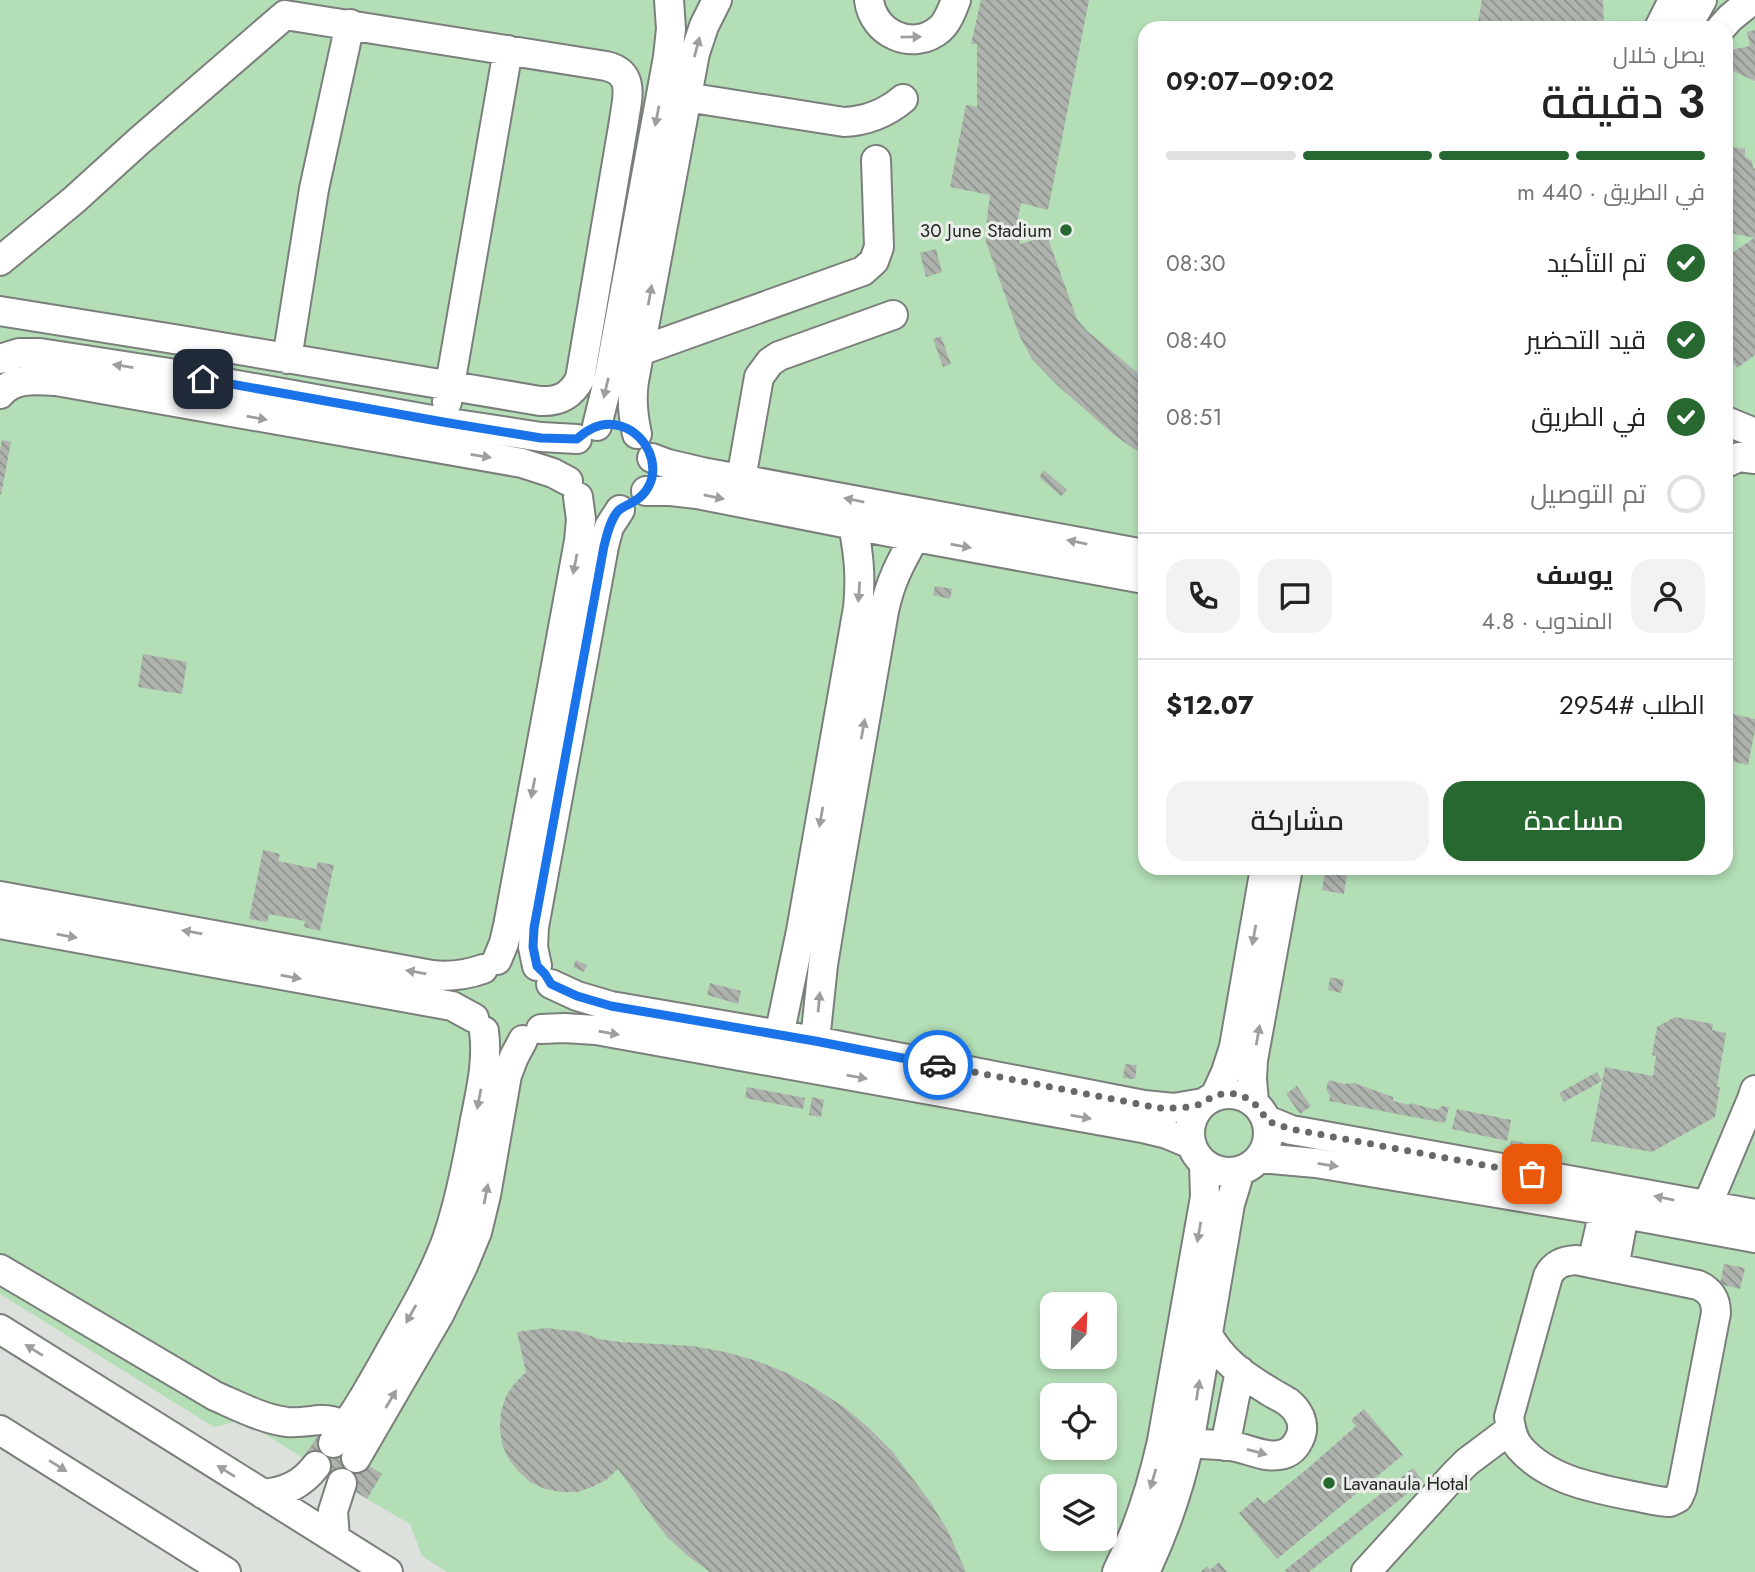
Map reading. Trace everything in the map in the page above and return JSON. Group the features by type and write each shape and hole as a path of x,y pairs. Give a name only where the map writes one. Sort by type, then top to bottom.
{"street":[{"path":"0,394 4,389 23,381 56,381 514,462 538,468 573,489 593,507 620,510 635,503 646,491 653,469 632,415 627,348 668,57 671,29 668,0"},
{"path":"692,0 717,0"},
{"path":"587,433 627,348 699,40 717,0"},
{"path":"869,0 873,16 879,25 895,37 907,39 919,39 940,28 947,20 956,0"},
{"path":"1662,21 1673,0"},
{"path":"1690,21 1702,0"},
{"path":"1727,21 1752,0"},
{"path":"0,261 74,200 293,7 350,24 612,67 619,70 628,88 580,379 568,395 560,400 550,402 449,386 0,311"},
{"path":"287,359 314,189 350,24"},
{"path":"443,422 508,50"},
{"path":"686,97 844,122 882,114 903,99"},
{"path":"627,348 856,274 869,266 879,247 876,160"},
{"path":"741,479 759,377 770,362 779,356 893,315"},
{"path":"176,374 180,340"},
{"path":"0,359 19,353 40,353 541,438 587,433"},
{"path":"1733,420 1755,412"},
{"path":"351,1441 369,1389 426,1287 446,1239 466,1167 486,1055 479,1025 470,1006 471,992 475,980 490,965 504,943 579,541 581,519 566,470 570,448 587,433 607,424 618,425 628,429 645,446 685,469 1138,553"},
{"path":"1733,425 1755,433"},
{"path":"1733,460 1739,457 1755,459"},
{"path":"646,491 690,493 1138,578"},
{"path":"351,1441 439,1315 463,1266 477,1232 486,1195 507,1075 514,1057 549,1020 553,1009 554,996 544,975 533,937 604,546 610,527 620,510"},
{"path":"792,1065 778,1050 779,1036 801,931 858,608 859,556 853,525"},
{"path":"792,1065 810,1056 815,1041 823,965 884,611 892,580 915,537"},
{"path":"1145,1572 1169,1518 1180,1483 1176,1442 1205,1197 1190,1126 1192,1118 1227,1072 1234,1047 1264,875"},
{"path":"1117,1572 1144,1507 1155,1472 1176,1442 1207,1333 1230,1204 1250,1165 1268,1140 1252,1079 1253,1060 1287,875"},
{"path":"0,896 432,975 469,974 510,958 524,959 577,996 611,1006 815,1041 1144,1105 1174,1108 1225,1093 1236,1094 1246,1097 1261,1112 1291,1129 1704,1218 1755,1238"},
{"path":"0,924 452,1006 496,1038 509,1041 564,1028 596,1030 1142,1128 1167,1134 1198,1154 1215,1170 1227,1173 1250,1165 1330,1165 1614,1212 1704,1218 1751,1210"},
{"path":"1704,1218 1755,1090"},
{"path":"1603,1265 1614,1212"},
{"path":"1576,1260 1603,1265 1698,1284 1710,1293 1716,1313 1681,1494 1675,1500 1666,1502 1570,1481 1527,1455 1514,1439 1511,1429 1509,1417 1550,1271 1559,1263 1576,1260"},
{"path":"0,1269 226,1400 279,1420 329,1420 351,1441"},
{"path":"0,1329 388,1572"},
{"path":"1176,1442 1243,1448 1271,1456 1280,1455 1293,1449 1303,1427 1300,1417 1286,1401 1222,1356 1207,1333"},
{"path":"1225,1446 1240,1371"},
{"path":"1366,1572 1461,1468 1511,1429"},
{"path":"0,1430 226,1572"},
{"path":"263,1494 293,1487 316,1466"},
{"path":"335,1539 333,1511 342,1483"}],"green space":[{"path":"0,0 1755,0 1755,1572 447,1572 422,1556 410,1524 243,1420 214,1427 0,1294"}],"building":[{"path":"981,0 1089,0 1048,210 1021,203 1018,234 1020,244 1047,236 1077,319 1087,331 1138,373 1138,451 1113,434 1058,386 1032,359 1020,337 986,242 990,195 950,187 966,105 977,107 977,44 971,44"},
{"path":"1482,0 1603,0 1604,21 1478,21"},
{"path":"1755,30 1755,81 1733,71 1733,50 1750,46 1747,32"},
{"path":"1733,147 1745,149 1745,157 1752,161 1755,169 1755,355 1737,368 1733,362 1733,252 1754,238 1733,234"},
{"path":"936,249 942,272 926,277 920,253"},
{"path":"941,336 951,364 943,367 933,339"},
{"path":"2,440 11,442 1,495 0,450"},
{"path":"1044,470 1067,490 1061,496 1039,477"},
{"path":"935,586 952,589 950,599 933,595"},
{"path":"143,654 187,662 182,694 138,687"},
{"path":"1733,714 1755,719 1748,765 1733,762"},
{"path":"263,850 280,854 278,861 316,869 318,862 334,865 320,931 304,927 305,921 269,914 267,922 249,919"},
{"path":"1324,875 1347,875 1344,894 1322,890"},
{"path":"576,960 587,965 584,972 573,967"},
{"path":"1330,977 1344,980 1341,993 1328,990"},
{"path":"710,983 741,991 738,1004 707,995"},
{"path":"1675,1017 1713,1024 1712,1030 1726,1033 1715,1117 1652,1152 1591,1141 1605,1067 1653,1076 1656,1056 1652,1055 1657,1027"},
{"path":"1125,1064 1137,1065 1135,1079 1123,1078"},
{"path":"1597,1072 1602,1081 1564,1102 1559,1093"},
{"path":"1329,1080 1344,1084 1354,1083 1393,1097 1393,1101 1409,1105 1410,1103 1438,1110 1442,1106 1449,1107 1445,1123 1329,1101 1330,1096 1326,1089"},
{"path":"1297,1086 1311,1106 1300,1114 1286,1094"},
{"path":"747,1087 805,1098 803,1109 745,1098"},
{"path":"812,1097 824,1100 821,1117 809,1115"},
{"path":"1457,1109 1511,1120 1507,1141 1452,1129"},
{"path":"1511,1140 1535,1146 1531,1162 1508,1157"},
{"path":"1724,1264 1745,1268 1740,1289 1720,1284"},
{"path":"546,1328 580,1332 599,1339 620,1342 693,1346 725,1352 787,1373 816,1389 844,1407 892,1451 931,1503 948,1531 966,1572 710,1572 668,1538 618,1469 606,1480 577,1492 545,1489 530,1482 508,1458 502,1444 501,1412 506,1396 526,1372 517,1332"},
{"name":"Lavanaula Hotal","path":"1364,1409 1403,1455 1277,1559 1239,1513 1258,1497 1264,1504 1307,1469 1356,1426 1351,1420"},
{"path":"319,1434 382,1474 367,1499 303,1458"},
{"path":"1413,1468 1423,1481 1309,1572 1285,1570"},
{"path":"1219,1562 1227,1572 1200,1572 1207,1566 1210,1570"}],"way so far":[{"path":"938,1065 1159,1108 1188,1106 1203,1103 1225,1093 1236,1094 1254,1102 1267,1121 1279,1126 1532,1174"}],"place":[{"name":"30 June Stadium","path":"1066,230"},
{"name":"Lavanaula Hotal","path":"1329,1483"}],"route":[{"path":"203,379 541,438 577,439 586,431 607,424 618,425 637,434 652,458 651,481 635,503 620,510 614,518 604,546 534,928 533,947 537,966 551,984 563,991 611,1006 938,1065"}]}
